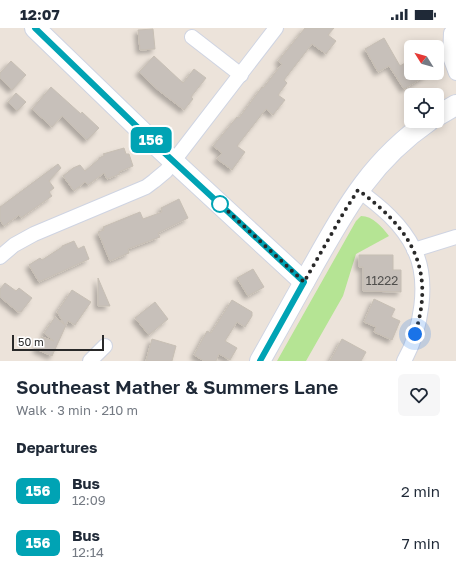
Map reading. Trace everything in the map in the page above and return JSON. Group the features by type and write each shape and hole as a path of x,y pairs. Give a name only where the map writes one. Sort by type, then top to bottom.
{"street":[{"path":"35,28 174,161 304,282"},
{"path":"0,257 14,245 34,234 146,187 154,181 166,171 174,161 276,28"},
{"path":"451,33 450,57 456,73"},
{"path":"192,36 240,75"},
{"path":"444,112 456,105"},
{"path":"260,361 344,212 358,190 388,156 420,128"},
{"path":"358,190 396,222 414,250 419,264 422,282 422,303 419,323 405,361"},
{"path":"414,250 456,237"},
{"path":"90,361 105,346"}],"green space":[{"path":"361,216 365,216 373,220 389,236 356,254 343,296 306,361 277,361 356,221"}],"building":[{"path":"305,28 334,28 328,35 336,41 326,54 312,44 284,80 287,83 278,95 285,100 273,115 266,109 237,146 245,152 232,170 217,159 222,153 213,146 237,117 239,118 262,87 263,88 282,64 278,61"},
{"path":"153,29 155,49 140,50 138,30"},
{"path":"384,38 400,66 404,64 404,80 419,80 404,89 389,66 378,72 365,49"},
{"path":"154,56 183,83 194,69 206,78 191,97 193,99 184,110 158,90 139,72"},
{"path":"11,61 26,75 12,90 0,78 0,73"},
{"path":"51,87 99,128 87,140 62,116 52,127 32,109"},
{"path":"16,93 26,102 17,111 8,102"},
{"path":"124,148 126,154 129,154 133,166 119,172 120,174 107,179 104,173 88,185 85,182 74,191 63,176 73,168 80,165 85,171 99,158 105,155 103,154"},
{"path":"58,164 61,168 49,181 54,188 49,192 52,196 21,218 19,215 4,226 0,220 0,207"},
{"path":"179,199 188,218 158,233 160,237 128,249 129,253 110,261 98,232 104,230 103,227 140,212 143,219 162,212 161,208"},
{"path":"74,241 78,249 84,246 89,259 39,282 29,265 40,258 42,260 62,246"},
{"path":"359,255 393,255 393,270 401,270 401,292 363,291 363,267 359,267"},
{"path":"253,269 264,287 248,296 237,278"},
{"path":"98,278 110,306 98,306"},
{"path":"5,283 16,291 19,288 32,298 21,312 18,312 0,297 0,289"},
{"path":"72,290 91,302 75,325 68,321 52,356 36,349 42,337 54,341 44,333 55,317 65,325 57,312"},
{"path":"374,299 395,309 391,317 400,321 392,340 374,332 376,327 364,322"},
{"path":"232,300 252,312 252,316 245,327 237,322 225,341 237,348 230,360 219,354 216,361 204,361 194,355 207,331 211,333"},
{"path":"155,302 168,319 149,335 135,318"},
{"path":"152,339 176,346 172,361 146,361"},
{"path":"342,339 366,352 361,361 330,361"}],"bus line":[{"name":"156","path":"35,28 158,147 304,282 260,361"}],"route":[{"path":"220,204 219,203 304,282 358,190 396,222 414,250 419,264 422,282 422,303 419,323 415,334"}]}
